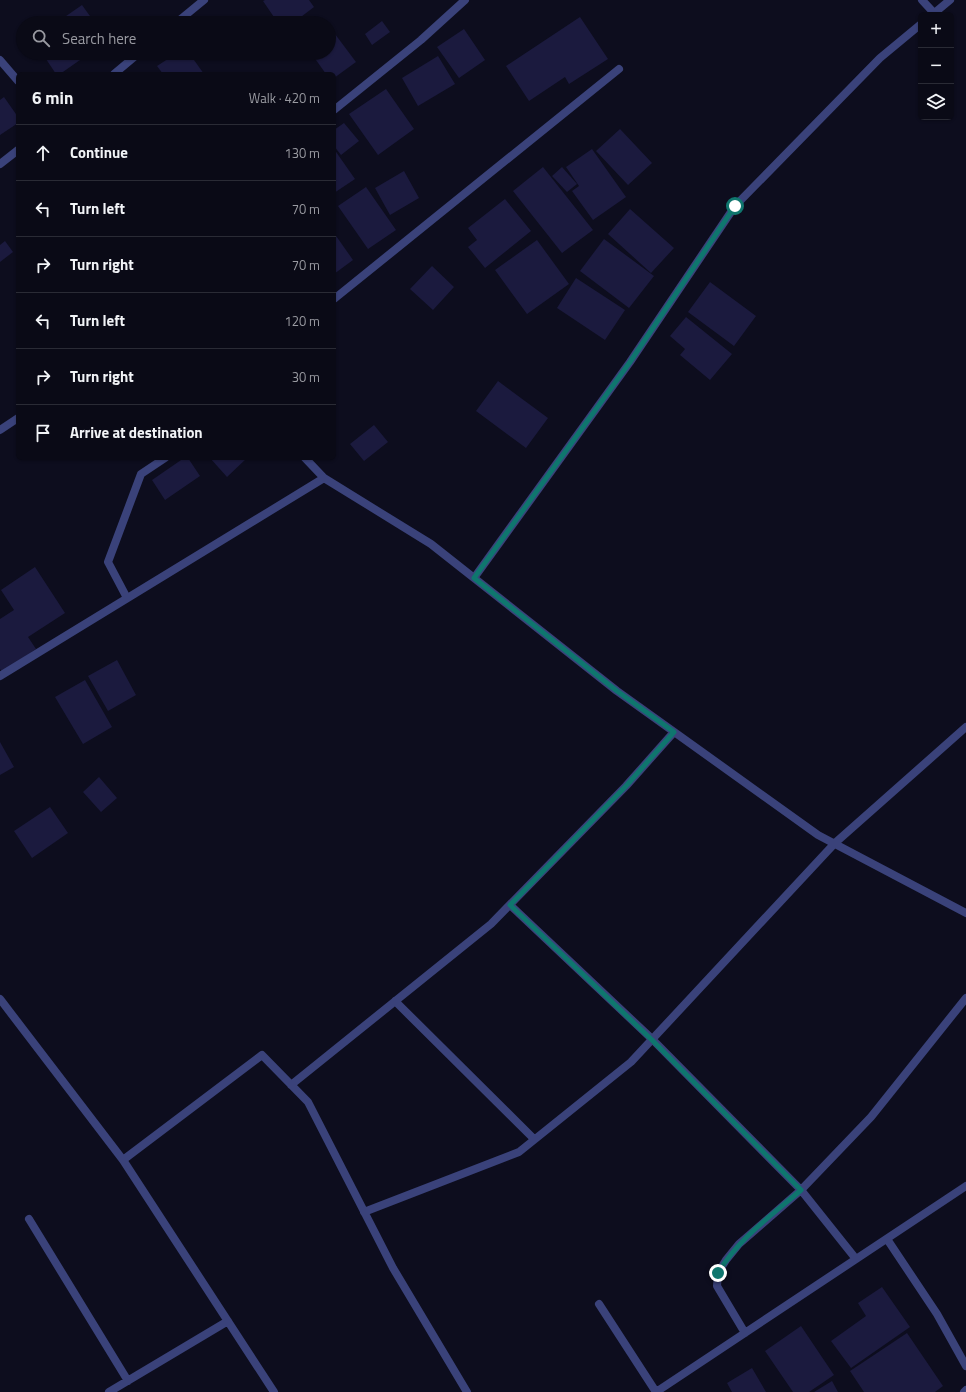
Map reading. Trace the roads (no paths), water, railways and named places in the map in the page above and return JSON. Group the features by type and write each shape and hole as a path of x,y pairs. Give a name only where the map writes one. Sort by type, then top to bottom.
{"street":[{"path":"185,16 204,0"},
{"path":"336,108 421,40 465,0"},
{"path":"922,0 931,12"},
{"path":"935,12 950,0"},
{"path":"474,578 630,362 735,206 880,58 918,26"},
{"path":"0,60 16,79"},
{"path":"116,72 131,60"},
{"path":"336,297 619,69"},
{"path":"0,164 16,152"},
{"path":"0,430 16,419"},
{"path":"127,598 108,562 141,474 162,460"},
{"path":"307,460 324,478 431,544 617,691 818,835 966,913"},
{"path":"0,676 324,478"},
{"path":"364,1212 519,1152 631,1062 835,844 966,727"},
{"path":"291,1085 491,924 626,786 674,732"},
{"path":"510,905 652,1040 801,1190 856,1259"},
{"path":"745,1333 717,1286 718,1273 726,1260 739,1244 801,1190 871,1118 966,998"},
{"path":"0,999 123,1160 274,1392"},
{"path":"395,1001 534,1139"},
{"path":"123,1160 262,1055 308,1102 393,1268 467,1392"},
{"path":"599,1304 656,1392 966,1186"},
{"path":"29,1219 128,1380"},
{"path":"887,1239 937,1314 966,1366"},
{"path":"109,1392 228,1321"}]}
